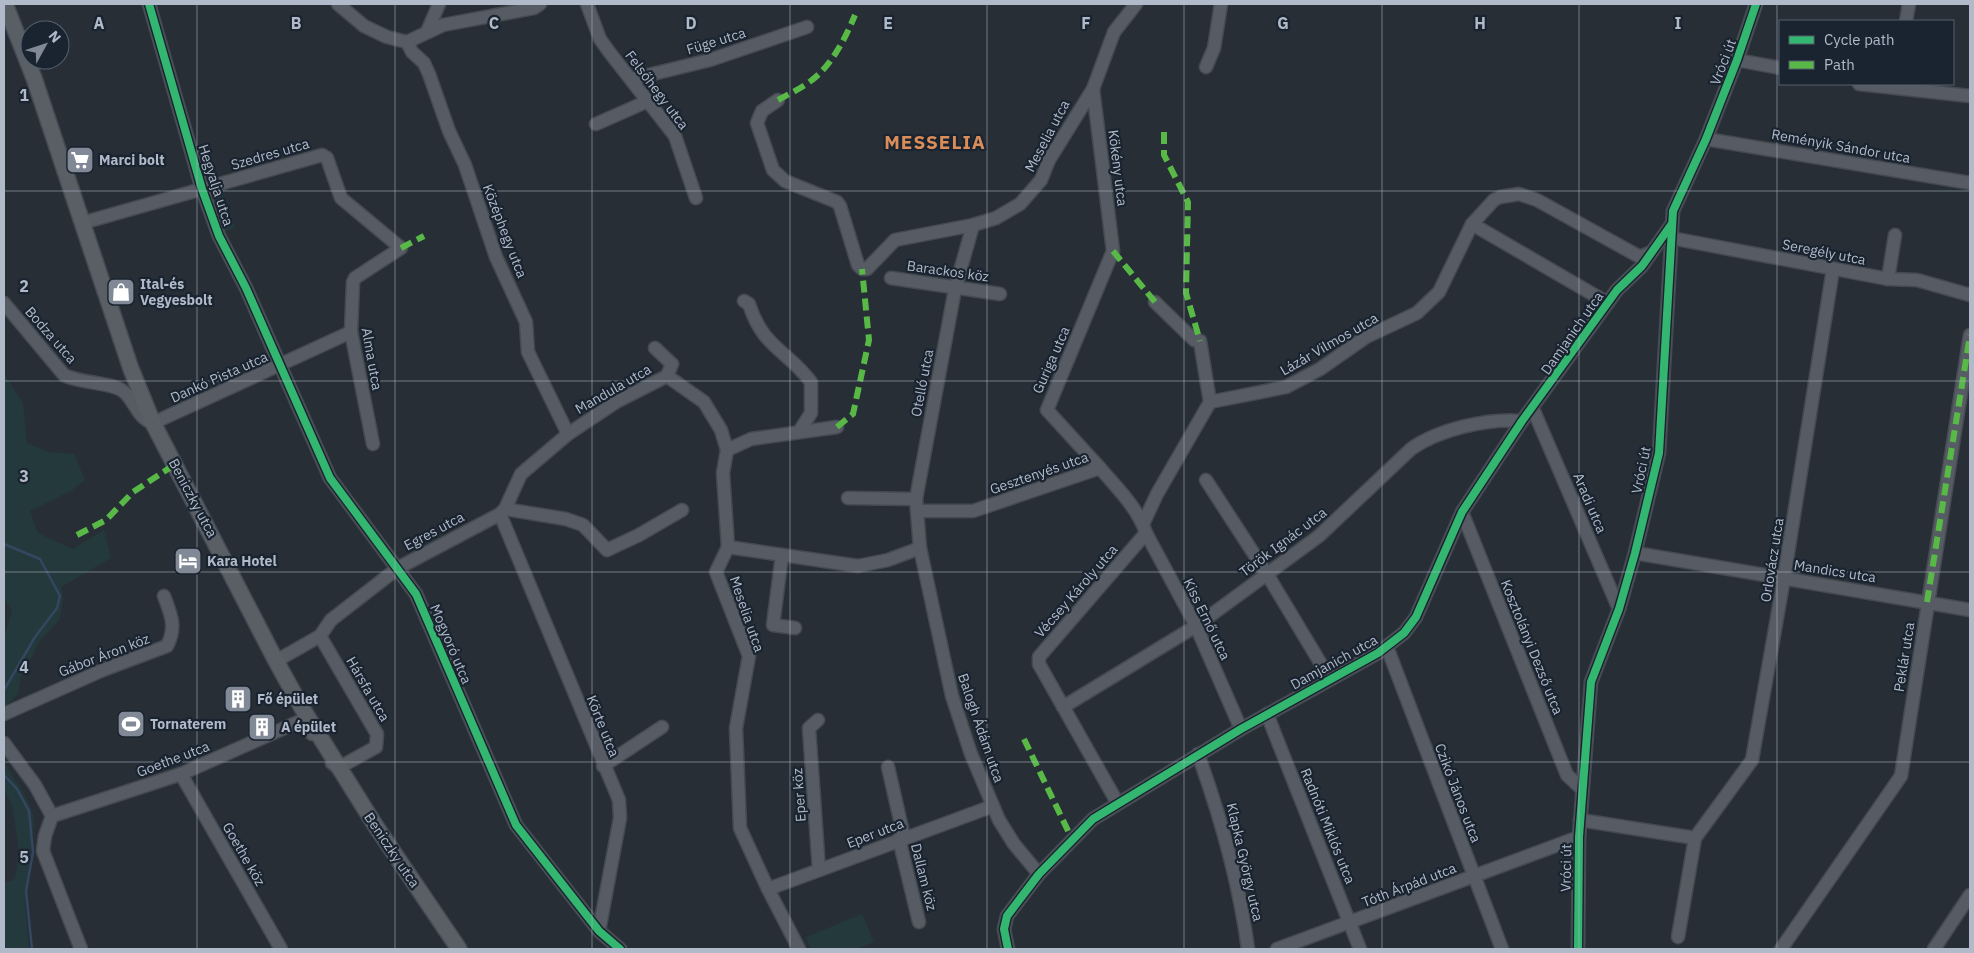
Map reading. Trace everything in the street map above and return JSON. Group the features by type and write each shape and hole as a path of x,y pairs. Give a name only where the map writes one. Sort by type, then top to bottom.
{"main road":[{"name":"Beniczky utca","path":"9,5 131,369 153,423 212,533 276,661 338,768 459,949"}],"street":[{"name":"Hegyalja utca","path":"148,4 202,189 219,236 246,288 280,366"},
{"path":"338,4 364,26 387,37 407,42 443,25 534,8 540,4"},
{"path":"427,32 439,4"},
{"name":"Felsőhegy utca","path":"587,4 600,39 675,136 696,198"},
{"name":"Meselia utca","path":"778,100 762,111 757,123 773,170 785,181 837,202 840,206 858,265 862,270 867,269 895,240 973,225 996,218 1020,204 1042,180 1049,160 1093,89 1114,32 1136,4"},
{"path":"1206,67 1214,48 1221,4"},
{"name":"Vróci út","path":"1578,949 1579,837 1591,682 1619,609 1635,553 1659,453 1673,211 1706,139 1738,60 1756,4"},
{"path":"1906,20 1909,4"},
{"name":"Füge utca","path":"632,79 710,60 807,27"},
{"name":"Középhegy utca","path":"407,42 412,52 424,62 430,74 448,131 465,165 496,257 526,322 528,352 568,434"},
{"path":"1738,60 1779,68"},
{"path":"1876,85 1970,96"},
{"name":"Kökény utca","path":"1093,89 1114,251"},
{"path":"596,124 648,101"},
{"name":"Reményik Sándor utca","path":"1706,139 1970,183"},
{"name":"Szedres utca","path":"82,223 322,155 327,158 341,198 401,248 355,278"},
{"name":"Lázár Vilmos utca","path":"1210,402 1286,388 1320,369 1366,337 1417,313 1439,292 1472,224 1494,200 1500,197 1519,194 1537,200 1640,257 1652,252"},
{"path":"1472,224 1608,303"},
{"name":"Otelló utca","path":"920,548 916,505 956,288 973,225"},
{"name":"Damjanich utca","path":"1008,949 1004,930 1005,920 1009,912 1039,874 1093,819 1117,802 1198,754 1387,647 1404,633 1416,617 1462,512 1522,421 1608,303 1672,232"},
{"name":"Seregély utca","path":"1672,232 1833,269 1888,279 1918,280 1970,295"},
{"path":"1888,279 1895,235"},
{"name":"Guriga utca","path":"1100,468 1047,407 1114,251"},
{"path":"1652,252 1662,252 1670,256"},
{"name":"Orlovácz utca","path":"1678,937 1695,838 1752,760 1784,578 1833,269"},
{"name":"Alma utca","path":"355,278 353,282 350,332 372,444"},
{"name":"Barackos köz","path":"891,278 1000,294"},
{"path":"744,301 750,304 755,320 764,335 810,382 811,413 798,432"},
{"path":"1156,302 1194,340 1200,341 1210,402"},
{"name":"Bodza utca","path":"4,304 64,375 76,381 109,385 124,391 142,416 153,423"},
{"name":"Dankó Pista utca","path":"153,423 280,366 350,332"},
{"name":"Peklár utca","path":"1781,949 1901,776 1970,335"},
{"path":"655,348 672,364 667,376"},
{"name":"Mogyoró utca","path":"280,366 330,478 416,594 516,824 599,931"},
{"name":"Mandula utca","path":"568,434 616,402 667,376 704,402 720,430 727,450"},
{"name":"Vécsey Károly utca","path":"1117,802 1039,664 1039,657 1144,529 1157,494 1210,402"},
{"name":"Aradi utca","path":"1533,408 1619,609"},
{"name":"Török Ignác utca","path":"1063,707 1196,626 1319,536 1411,449 1427,438 1442,432 1507,420 1522,421"},
{"path":"727,450 751,440 837,427"},
{"path":"568,434 521,474 502,512 566,519 583,525 607,550 639,535 682,510"},
{"name":"Meselia utca","path":"727,450 723,473 728,547 716,572 749,656 736,728 740,828 768,889 799,949"},
{"name":"Gesztenyés utca","path":"848,498 973,511 1100,468 1125,497 1144,529"},
{"path":"1206,480 1267,574 1330,679"},
{"name":"Egres utca","path":"276,661 320,636 331,620 398,568 502,512"},
{"name":"Körte utca","path":"502,512 603,766 619,800 620,818 599,931"},
{"name":"Kosztolányi Dezső utca","path":"1462,512 1567,775 1582,789"},
{"name":"Kiss Ernő utca","path":"1144,529 1196,626 1241,729"},
{"path":"728,547 858,566 888,560 920,548"},
{"name":"Balogh Ádám utca","path":"920,548 952,696 971,754 1006,833 1039,874"},
{"name":"Mandics utca","path":"1635,553 1970,610"},
{"path":"782,555 773,625 795,628"},
{"name":"Gábor Áron köz","path":"4,714 103,670 167,646 174,628 164,596"},
{"name":"Hársfa utca","path":"320,636 377,734 376,747 338,768"},
{"name":"Czikó János utca","path":"1387,647 1502,949"},
{"name":"Radnóti Miklós utca","path":"1268,714 1360,949"},
{"name":"Eper köz","path":"818,720 809,728 820,870"},
{"name":"Goethe utca","path":"52,816 181,774 300,722 306,725 328,758 338,768"},
{"path":"603,766 662,727"},
{"path":"4,743 35,785 52,816 45,836 43,851 81,949"},
{"name":"Klapka György utca","path":"1198,754 1227,839 1240,891 1248,949"},
{"name":"Dallam köz","path":"888,767 919,922"},
{"name":"Goethe köz","path":"181,774 280,949"},
{"name":"Eper utca","path":"768,889 993,806"},
{"path":"1580,820 1695,838"},
{"name":"Tóth Árpád utca","path":"1277,949 1350,924 1473,875 1579,837"},
{"path":"1934,949 1970,895"},
{"path":"599,931 620,949"}],"green space":[{"path":"220,187 235,228 220,233 205,191"},
{"path":"4,374 23,403 27,443 49,452 74,454 85,480 72,490 30,511 38,533 73,549 104,530 111,558 61,587 63,599 60,619 40,641 21,677 18,694 4,707 4,638 12,611 4,597"},
{"path":"4,762 30,805 34,822 25,901 29,949 4,949 4,883 15,879 19,851 12,805 4,790"},
{"path":"862,914 874,942 857,949 811,949 806,937"}],"waterway":[{"path":"4,544 40,559 60,596 57,608 35,637 4,690"},
{"path":"4,775 17,789 29,811 33,852 26,891 32,949"}],"marked path":[{"path":"778,100 808,83 826,67 843,41 855,15"},
{"path":"1164,132 1164,155 1188,202 1186,293 1200,341"},
{"path":"401,248 424,236"},
{"path":"1113,251 1155,302"},
{"path":"837,427 853,414 869,340 862,269"},
{"path":"1927,602 1970,335"},
{"path":"77,535 106,520 133,492 174,465"},
{"path":"1024,739 1072,839"}],"cycle path":[{"path":"149,4 202,189 219,236 246,288 330,478 416,594 516,825 599,931 620,949"},
{"path":"1578,949 1579,837 1591,682 1619,609 1635,553 1659,453 1673,211 1706,139 1737,60 1756,4"},
{"path":"1008,949 1004,929 1007,916 1039,874 1093,819 1241,729 1378,653 1404,633 1416,617 1462,512 1522,421 1617,290 1642,266 1671,225"}],"place":[{"name":"Marci bolt","path":"80,160"},
{"name":"Ital-és Vegyesbolt","path":"121,292"},
{"name":"Kara Hotel","path":"188,561"},
{"name":"Fő épület","path":"238,699"},
{"name":"Tornaterem","path":"131,724"},
{"name":"A épület","path":"262,727"}],"district":[{"name":"MESSELIA","path":"935,142"}]}
